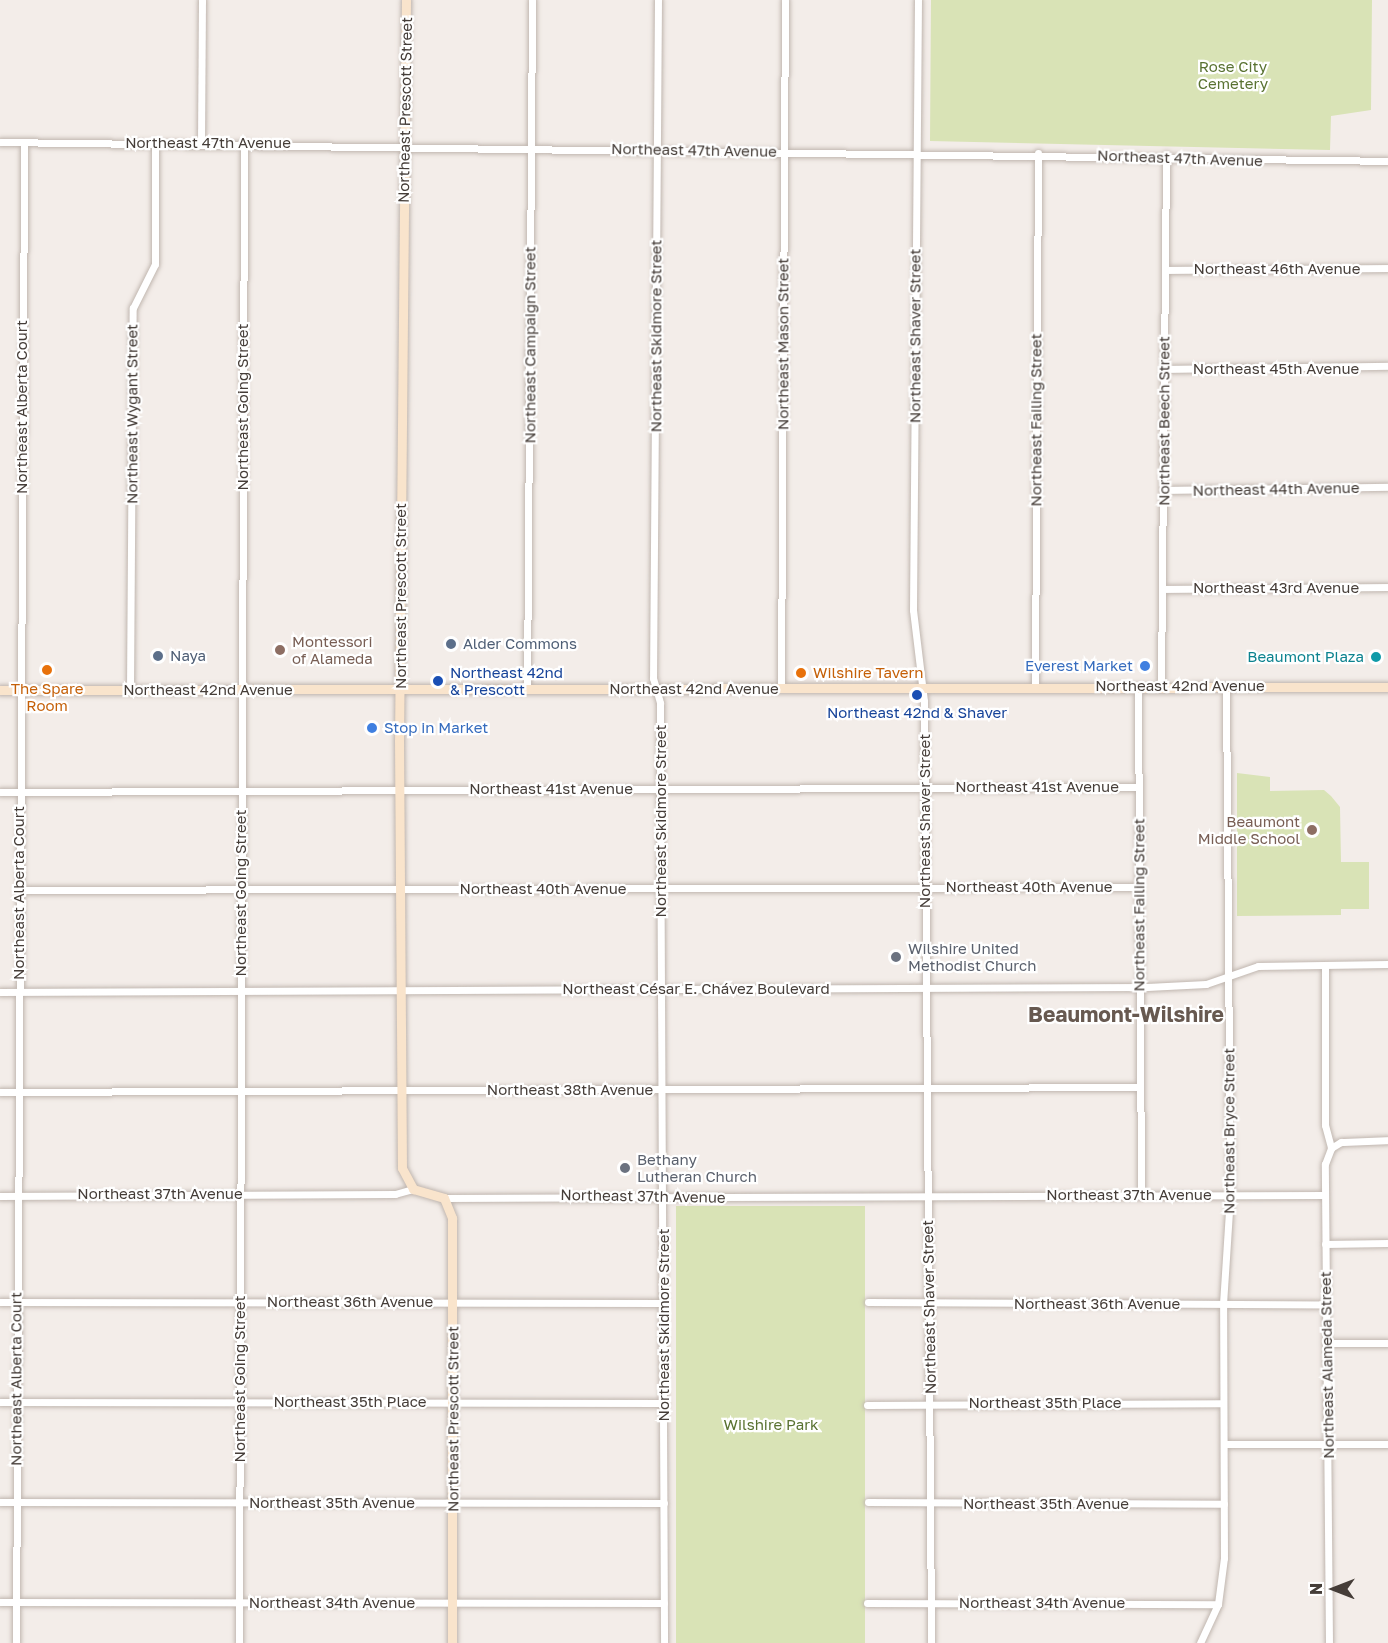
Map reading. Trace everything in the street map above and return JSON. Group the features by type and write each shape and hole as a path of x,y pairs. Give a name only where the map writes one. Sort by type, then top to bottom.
{"street":[{"path":"201,143 202,0"},
{"name":"Northeast Prescott Street","path":"406,0 400,790 402,1168 412,1189"},
{"name":"Northeast Campaign Street","path":"527,690 532,0"},
{"name":"Northeast Skidmore Street","path":"658,0 656,688 660,789 664,1198 664,1643"},
{"name":"Northeast Mason Street","path":"782,688 785,0"},
{"name":"Northeast Shaver Street","path":"918,0 913,610 921,687 925,788 931,1643"},
{"name":"Northeast 47th Avenue","path":"0,142 1038,153 1388,161"},
{"name":"Northeast Alberta Court","path":"16,1643 16,1302 24,142"},
{"name":"Northeast Going Street","path":"239,1643 244,143"},
{"name":"Northeast Wygant Street","path":"130,690 133,308 155,264 155,144"},
{"name":"Northeast Failing Street","path":"1035,687 1038,153"},
{"name":"Northeast Beech Street","path":"1161,687 1166,155"},
{"name":"Northeast 46th Avenue","path":"1165,270 1388,268"},
{"name":"Northeast 45th Avenue","path":"1165,369 1388,366"},
{"name":"Northeast 44th Avenue","path":"1164,490 1388,488"},
{"name":"Northeast 43rd Avenue","path":"1163,588 1388,587"},
{"name":"Northeast Bryce Street","path":"1200,1643 1218,1604 1224,1504 1223,1304 1230,1195 1226,686"},
{"name":"Northeast Failing Street","path":"1138,687 1141,1195"},
{"name":"Northeast 42nd Avenue","path":"0,690 1388,687"},
{"name":"Northeast 41st Avenue","path":"0,792 1138,787"},
{"name":"Northeast 40th Avenue","path":"19,890 1139,887"},
{"name":"Northeast César E. Chávez Boulevard","path":"0,992 1195,986 1258,966 1388,964"},
{"name":"Northeast Alameda Street","path":"1325,965 1325,1125 1331,1148 1325,1195 1329,1643"},
{"name":"Northeast 38th Avenue","path":"0,1092 19,1090 1140,1087"},
{"path":"1331,1148 1347,1140 1388,1140"},
{"name":"Northeast 37th Avenue","path":"0,1196 395,1194 412,1189 444,1198 1325,1195"},
{"name":"Northeast Prescott Street","path":"444,1198 452,1218 452,1643"},
{"path":"1325,1244 1388,1243"},
{"name":"Northeast 36th Avenue","path":"0,1302 664,1303"},
{"name":"Northeast 36th Avenue","path":"868,1302 1326,1304"},
{"path":"1326,1343 1388,1343"},
{"name":"Northeast 35th Place","path":"0,1402 664,1403"},
{"name":"Northeast 35th Place","path":"867,1405 1223,1403"},
{"path":"1224,1444 1388,1444"},
{"name":"Northeast 35th Avenue","path":"0,1502 664,1503"},
{"name":"Northeast 35th Avenue","path":"868,1502 1224,1504"},
{"name":"Northeast 34th Avenue","path":"0,1602 664,1603"},
{"name":"Northeast 34th Avenue","path":"867,1603 1218,1604"}],"green space":[{"name":"Rose City Cemetery","path":"931,0 1372,0 1371,110 1331,116 1330,150 930,141"},
{"path":"1237,773 1270,777 1270,791 1324,790 1331,796 1340,807 1341,862 1369,862 1369,909 1341,909 1341,915 1237,916"},
{"name":"Wilshire Park","path":"676,1206 865,1206 865,1643 676,1643"}],"place":[{"name":"Alder Commons","path":"451,644"},
{"name":"Montessori of Alameda","path":"280,650"},
{"name":"Naya","path":"158,656"},
{"name":"Beaumont Plaza","path":"1376,657"},
{"name":"Everest Market","path":"1145,666"},
{"name":"The Spare Room","path":"47,670"},
{"name":"Wilshire Tavern","path":"801,673"},
{"name":"Northeast 42nd & Prescott","path":"438,681"},
{"name":"Northeast 42nd & Shaver","path":"917,695"},
{"name":"Stop in Market","path":"372,728"},
{"name":"Beaumont Middle School","path":"1312,830"},
{"name":"Wilshire United Methodist Church","path":"896,957"},
{"name":"Bethany Lutheran Church","path":"625,1168"}],"district":[{"name":"Beaumont-Wilshire","path":"1126,1014"}]}
